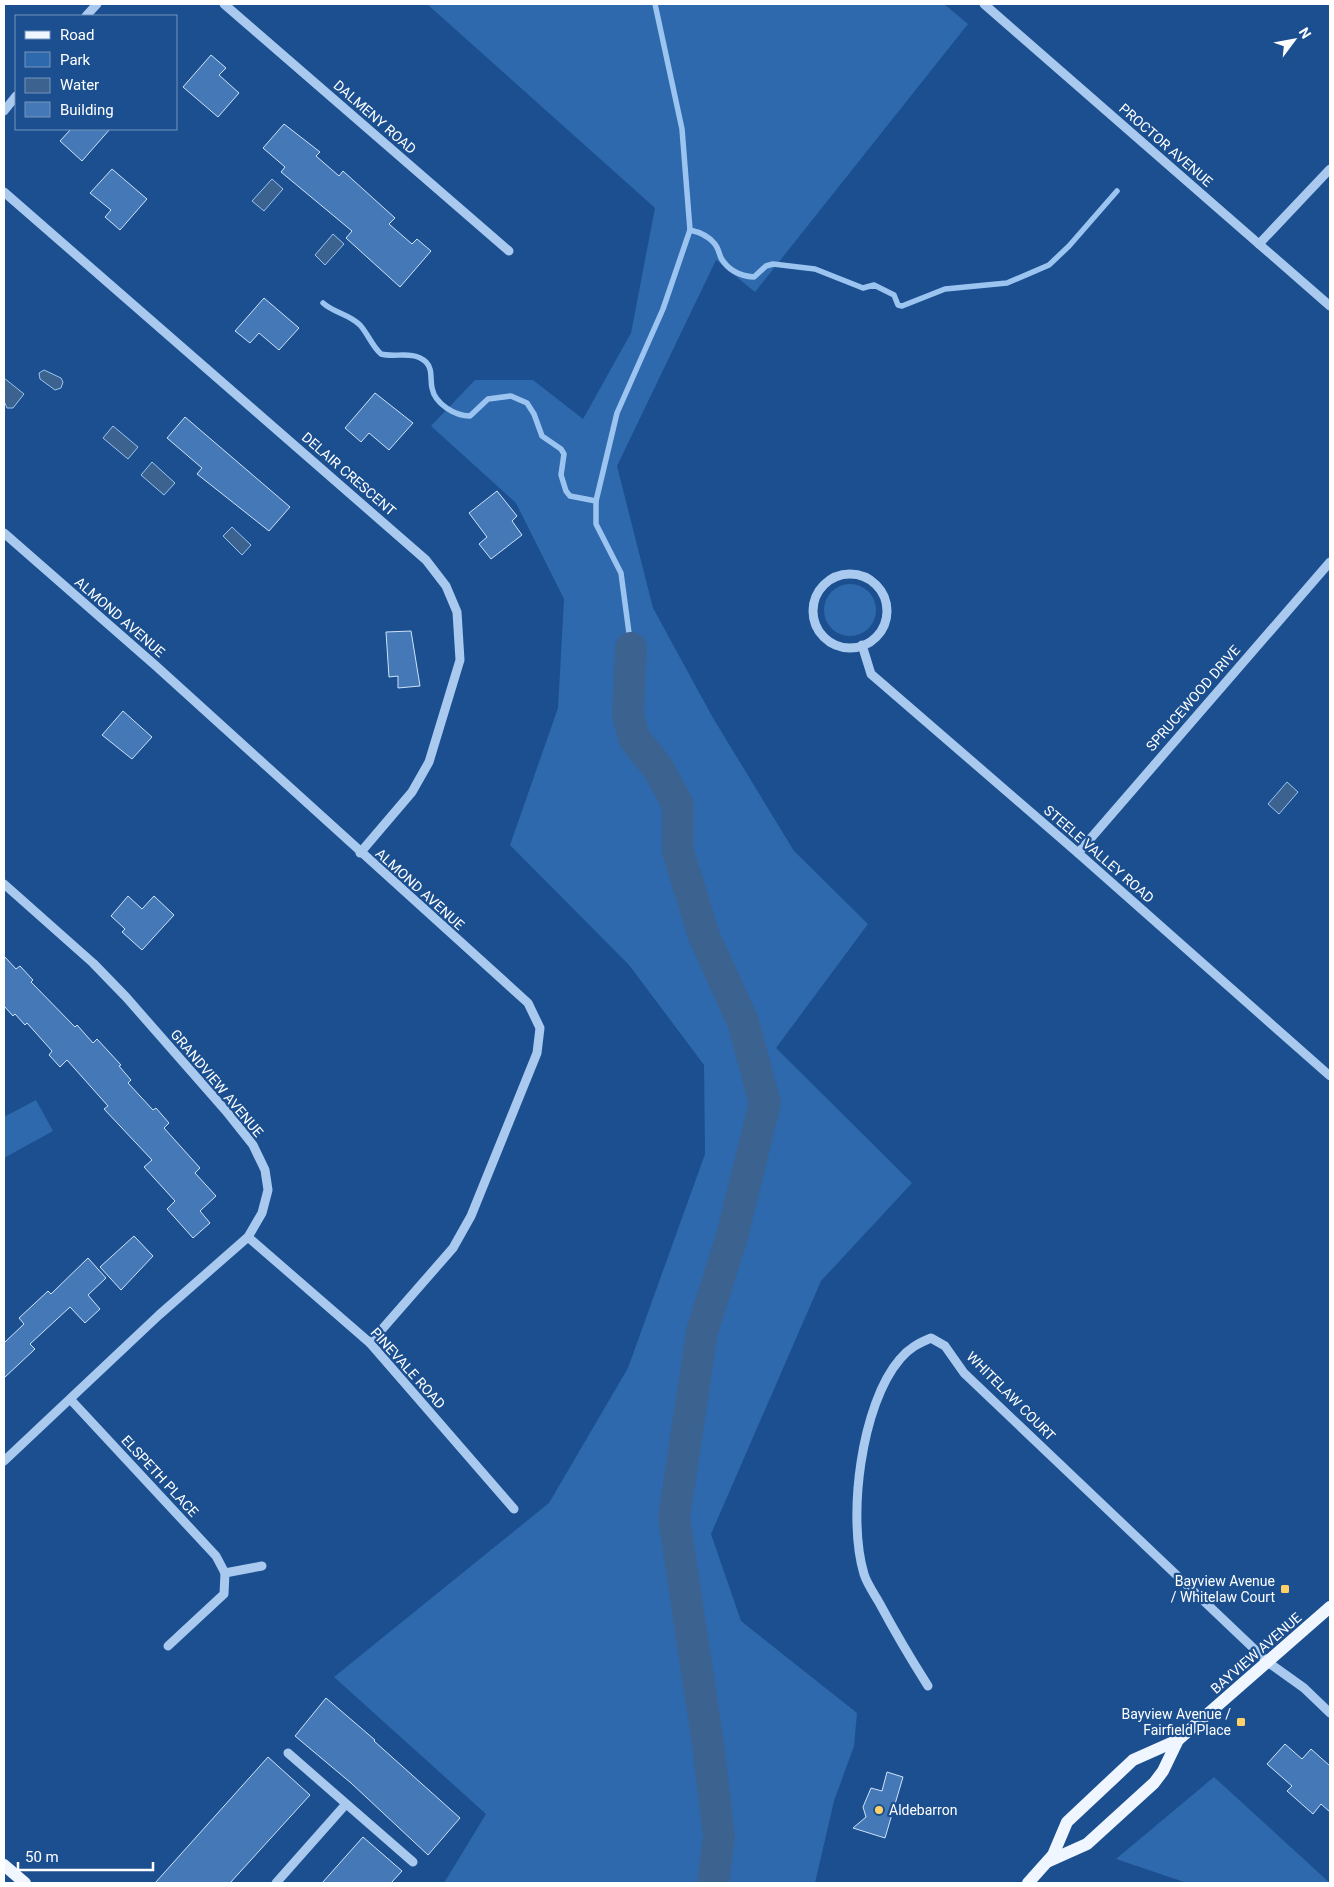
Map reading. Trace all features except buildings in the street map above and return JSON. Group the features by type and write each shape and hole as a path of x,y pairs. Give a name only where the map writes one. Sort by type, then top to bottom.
{"main road":[{"name":"BAYVIEW AVENUE","path":"1028,1883 1049,1861 1063,1828 1072,1817 1133,1760 1178,1740 1330,1607"},
{"name":"BAYVIEW AVENUE","path":"1049,1861 1086,1844 1154,1783 1178,1740"},
{"path":"4,1865 25,1883"}],"street":[{"path":"87,15 96,4"},
{"name":"DALMENY ROAD","path":"224,4 508,250"},
{"name":"PROCTOR AVENUE","path":"984,4 1330,306"},
{"path":"4,111 15,97"},
{"path":"1258,244 1330,169"},
{"name":"DELAIR CRESCENT","path":"4,192 426,560 446,586 457,612 460,660 429,762 412,792 360,854"},
{"name":"ALMOND AVENUE","path":"4,533 156,666 360,854 528,1003 540,1028 537,1053 471,1216 453,1248 370,1343"},
{"name":"SPRUCEWOOD DRIVE","path":"1078,853 1330,562"},
{"path":"846,574 861,576 873,582 882,594 887,608 885,622 878,635 862,646 853,648 838,646 826,639 817,628 813,614 814,600 821,587 832,578 846,574"},
{"name":"STEELE VALLEY ROAD","path":"862,646 871,674 1078,853 1330,1076"},
{"name":"GRANDVIEW AVENUE","path":"4,884 93,963 126,997 226,1111 253,1145 265,1170 268,1190 262,1213 248,1237 159,1315 71,1400 4,1461"},
{"name":"PINEVALE ROAD","path":"248,1237 370,1343 514,1509"},
{"name":"WHITELAW COURT","path":"928,1686 865,1576 858,1548 858,1517 859,1482 864,1443 874,1406 899,1359 916,1344 931,1338 945,1346 964,1373 1268,1663"},
{"name":"ELSPETH PLACE","path":"71,1400 216,1556 224,1573"},
{"path":"168,1646 224,1594 224,1573 262,1566"},
{"path":"1268,1663 1304,1688 1330,1713"},
{"path":"288,1753 413,1862"},
{"path":"276,1883 346,1804"}],"green space":[{"path":"427,4 944,4 968,24 755,292 716,260 617,466 653,608 713,718 794,851 868,924 776,1048 912,1183 821,1281 711,1534 741,1621 857,1713 854,1746 834,1801 815,1883 444,1883 486,1814 334,1677 549,1503 628,1368 705,1154 704,1065 629,965 510,845 558,708 564,599 516,503 431,426 475,380 533,380 583,419 631,333 655,208"},
{"path":"845,584 855,584 869,591 876,605 876,615 869,629 855,636 845,636 835,632 828,625 824,615 824,605 828,595 835,588"},
{"path":"36,1100 53,1131 4,1158 4,1117"},
{"path":"1214,1777 1330,1883 1187,1883 1116,1859"}],"water":[{"path":"272,179 283,189 264,211 252,201"},
{"path":"333,234 344,244 325,265 315,255"},
{"path":"44,370 61,378 63,382 61,388 55,390 40,379 39,373"},
{"path":"4,378 24,394 13,408 7,408 4,401"},
{"path":"113,426 138,447 128,459 103,438"},
{"path":"152,462 175,483 164,495 141,475"},
{"path":"232,527 251,545 242,555 223,536"},
{"path":"1287,782 1298,792 1279,814 1268,804"}],"waterway":[{"path":"596,501 617,413 663,309 690,230 682,129 655,4"},
{"path":"690,230 704,235 712,241 724,262 739,274 754,277 766,266 773,264 815,269 863,288 874,285 894,295 898,305 902,306 945,289 1007,283 1049,265 1069,246 1117,191"},
{"path":"323,303 360,325 381,354 410,355 421,358 426,362 430,371 431,385 437,399 446,408 458,414 470,416 488,399 511,396 527,403 534,414 542,436 561,449 564,454 561,475 566,491 570,496 596,501 596,524 621,573 631,648"},
{"path":"631,648 628,714 634,738 658,768 678,805 678,851 704,936 743,1022 765,1103 732,1236 702,1332 674,1518 708,1744 719,1837 713,1883"}],"place":[{"name":"Bayview Avenue / Whitelaw Court","path":"1285,1589"},
{"name":"Bayview Avenue / Fairfield Place","path":"1241,1722"},
{"name":"Aldebarron","path":"879,1810"}]}
